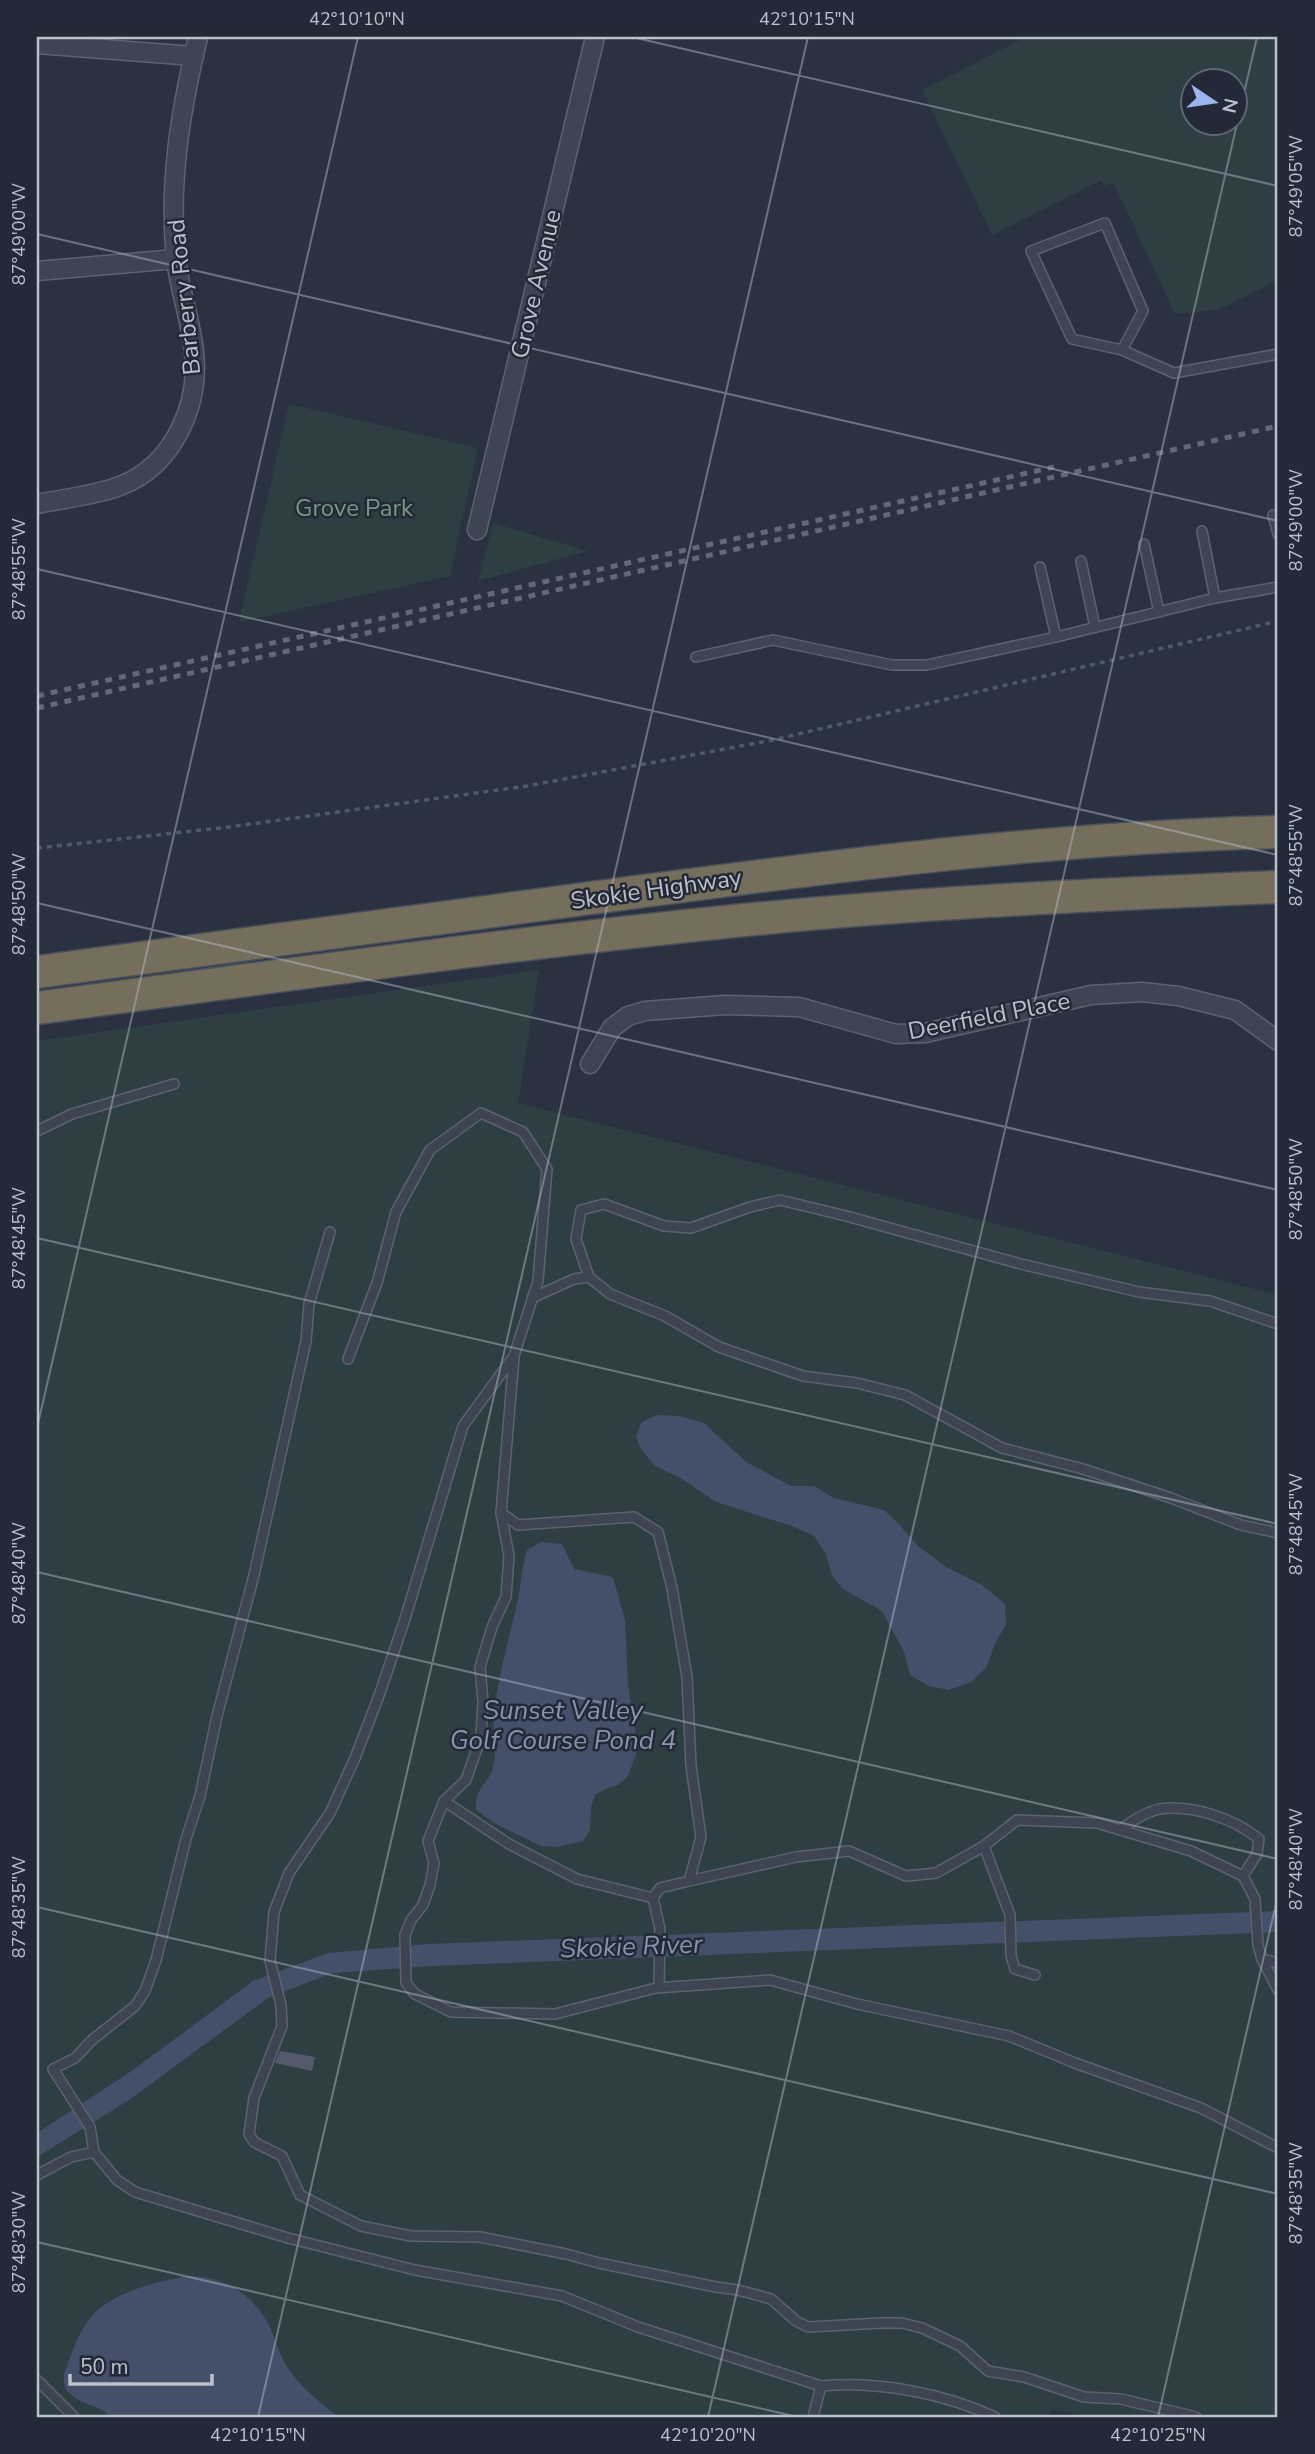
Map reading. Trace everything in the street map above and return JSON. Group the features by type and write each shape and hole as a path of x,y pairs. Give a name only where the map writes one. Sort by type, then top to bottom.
{"highway":[{"name":"Skokie Highway","path":"37,972 733,878 935,855 1041,845 1278,832"},
{"name":"Skokie Highway","path":"37,1008 699,924 1044,897 1278,887"}],"street":[{"name":"Barberry Road","path":"37,504 120,486 157,462 175,440 192,401 195,364 176,259 174,166 198,37"},
{"name":"Grove Avenue","path":"477,530 595,37"},
{"path":"37,44 194,56"},
{"path":"37,271 176,259"},
{"name":"Deerfield Place","path":"590,1064 612,1028 628,1016 645,1011 724,1005 799,1007 896,1034 925,1033 1091,995 1142,992 1178,996 1235,1010 1278,1041"}],"lane":[{"path":"1122,350 1143,311 1105,223 1031,251 1072,339 1122,350 1174,373 1278,354"},
{"path":"1273,515 1278,534"},
{"path":"1202,531 1215,598"},
{"path":"1143,544 1159,612"},
{"path":"1081,561 1095,626"},
{"path":"1040,567 1056,637"},
{"path":"696,657 773,640 892,665 928,665 1215,598 1278,587"},
{"path":"37,1131 72,1114 174,1084"},
{"path":"348,1359 377,1283 396,1212 430,1150 481,1113 523,1132 547,1170 538,1281 514,1356 502,1513 509,1556 506,1597 492,1627 480,1667 483,1702 481,1737 466,1780 444,1801 428,1841 433,1863 430,1885 423,1905 411,1920 405,1935 406,1983 415,1994 451,2012 555,2014 659,1987 770,1980 857,2004 1009,2036 1075,2063 1201,2108 1278,2148"},
{"path":"1278,1324 1210,1301 1113,1286 780,1200 750,1207 691,1228 664,1226 604,1204 580,1210 576,1240 589,1277 610,1294 666,1316 719,1348 803,1376 857,1383 905,1395 1002,1448 1083,1469 1241,1524 1278,1533"},
{"path":"330,1232 309,1304 306,1341 254,1575 217,1716 200,1796 186,1839 156,1960 145,1991 135,2006 92,2040 75,2058 53,2069 90,2127 94,2152 117,2180 135,2192 153,2199 288,2238 415,2270 562,2296 638,2327 821,2386 848,2384 906,2390 967,2404 995,2417"},
{"path":"533,1298 574,1279 589,1277"},
{"path":"514,1356 463,1426 380,1693 355,1758 330,1813 289,1873 275,1912 270,1961 281,2005 282,2026 254,2098 249,2134 254,2142 282,2156 300,2195 361,2226 411,2236 480,2237 738,2290 771,2299 796,2321 808,2327 902,2323 922,2328 960,2346 988,2371 1024,2377 1084,2397 1121,2399 1196,2417"},
{"path":"502,1513 518,1525 634,1517 658,1532 672,1588 687,1677 691,1766 701,1837 689,1881"},
{"path":"444,1801 509,1844 577,1879 653,1898"},
{"path":"1120,1830 1136,1818 1158,1809 1210,1814 1245,1828 1259,1839 1257,1854 1243,1876"},
{"path":"659,1987 660,1929 653,1898 660,1888 796,1857 849,1851 906,1876 936,1873 984,1846 1017,1820 1097,1823 1191,1851 1243,1876 1255,1899 1262,1959 1278,1990"},
{"path":"984,1846 1010,1915 1011,1956 1015,1969 1035,1975"},
{"path":"1262,1959 1278,1963"},
{"path":"37,2175 71,2157 94,2152"},
{"path":"37,2380 74,2417"},
{"path":"814,2417 821,2386"}],"path":[{"path":"37,848 229,827 527,786 773,740 1278,621"}],"green space":[{"path":"1026,37 1278,37 1278,280 1218,310 1175,314 1113,182 1104,186 1101,180 992,235 922,90"},
{"name":"Grove Park","path":"289,404 478,448 450,576 239,622"},
{"path":"493,523 588,551 478,581"},
{"path":"539,970 518,1103 1278,1295 1278,2417 1087,2417 1051,2409 1048,2417 37,2417 37,1041"}],"water":[{"path":"656,1415 679,1416 704,1423 746,1462 791,1486 814,1486 834,1498 884,1510 918,1546 946,1567 982,1585 1005,1604 1006,1624 986,1668 971,1682 949,1690 929,1686 910,1675 904,1652 882,1611 843,1589 832,1576 826,1554 814,1536 792,1526 716,1502 681,1478 655,1466 640,1448 636,1437 641,1423"},
{"name":"Sunset Valley Golf Course Pond 4","path":"541,1542 562,1544 574,1569 613,1577 625,1620 628,1684 638,1749 628,1776 618,1785 595,1795 591,1807 590,1830 583,1841 557,1847 541,1846 496,1824 476,1810 478,1795 491,1773 494,1760 496,1700 525,1557 527,1550"},
{"name":"Skokie River","path":"1278,1911 1278,1932 432,1966 332,1973 268,1998 129,2100 37,2157 37,2133 133,2070 253,1981 328,1953 428,1944"},
{"path":"188,2276 224,2283 235,2288 253,2303 268,2323 280,2353 295,2378 338,2417 112,2417 73,2397 64,2384 64,2374 79,2335 94,2313 105,2304 132,2291"}],"building":[{"path":"280,2051 315,2057 312,2071 275,2063"}],"railway":[{"path":"37,708 1278,426"},
{"path":"37,696 1054,467"}]}
